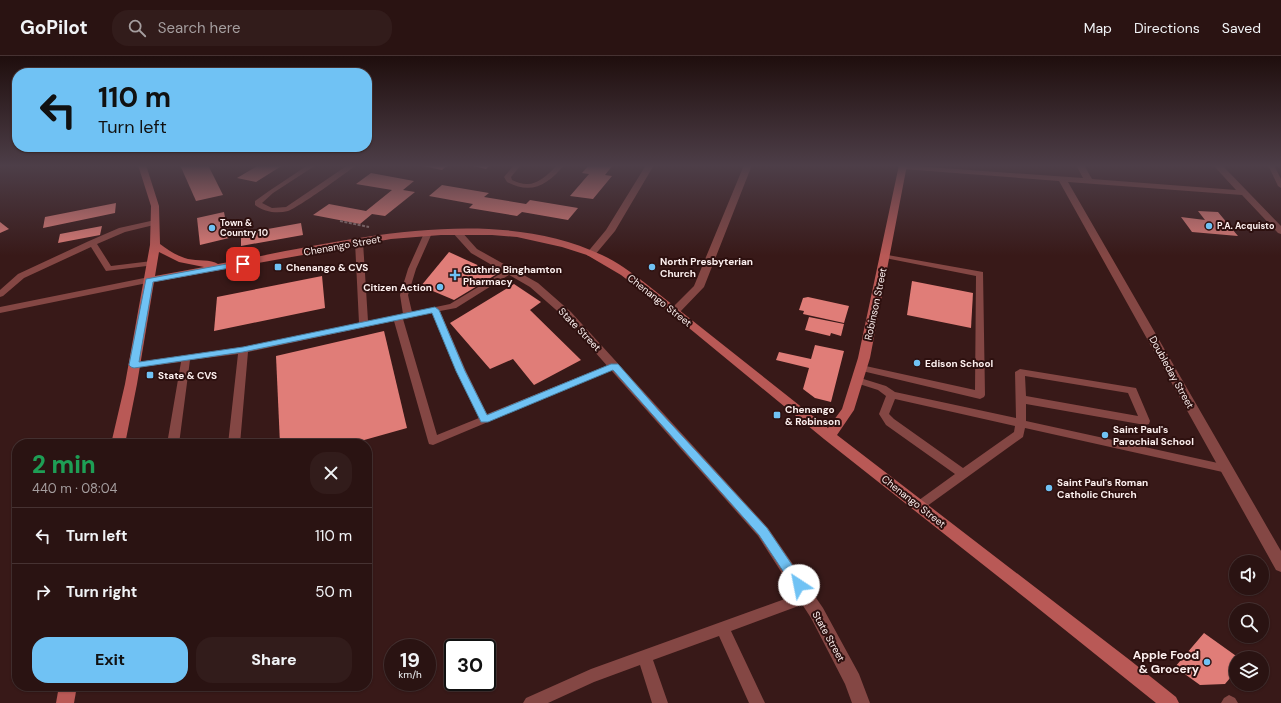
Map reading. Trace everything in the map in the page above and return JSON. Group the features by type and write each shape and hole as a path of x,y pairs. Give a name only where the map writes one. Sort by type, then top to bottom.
{"street":[{"path":"119,439 152,263 155,206 152,195"},
{"path":"591,254 610,231 632,195"},
{"path":"675,311 699,287 736,195"},
{"name":"Robinson Street","path":"829,436 848,410 857,380 897,195"},
{"name":"Doubleday Street","path":"1071,195 1281,565"},
{"path":"1246,195 1281,231"},
{"name":"State Street","path":"457,232 474,252 534,285 567,314 657,416 763,532 817,613 852,680 861,703"},
{"name":"Chenango Street","path":"149,280 390,236 428,233 501,232 525,235 554,242 591,254 620,270 675,311 829,436 1170,703"},
{"path":"154,244 168,255 180,260 229,266"},
{"path":"65,703 67,691"}],"lane":[{"path":"267,195 258,203 263,208 276,210 288,209 308,195"},
{"path":"0,283 21,276 122,230 155,222"},
{"path":"428,233 412,269 404,295 403,317 433,441 614,366"},
{"path":"359,242 364,325"},
{"path":"92,243 109,269 152,263"},
{"path":"860,368 980,395 980,274 885,256"},
{"path":"134,365 243,350 453,306 510,271"},
{"path":"0,294 21,276"},
{"path":"0,310 149,280"},
{"path":"435,310 461,371 485,420"},
{"path":"234,439 243,350"},
{"path":"174,439 186,358"},
{"path":"919,506 1018,434 1021,425 1020,399 1020,372 1132,390 1145,421 1020,399"},
{"path":"857,380 882,388 892,396 1227,469"},
{"path":"892,396 884,414 890,422 963,474"},
{"path":"532,703 591,676 807,597"},
{"path":"722,628 757,703"},
{"path":"644,656 660,703"}],"path":[{"path":"340,221 370,227"}],"building":[{"path":"193,195 222,195 196,201"},
{"path":"386,195 411,195 385,216 372,214 360,224 313,215 329,204 366,211"},
{"path":"486,195 484,197 526,204 530,200 578,208 568,220 522,212 517,216 469,208 473,204 429,196"},
{"path":"571,195 596,195 593,199"},
{"path":"116,203 115,213 43,228 45,217"},
{"name":"P.A. Acquisto","path":"1198,211 1218,212 1238,236 1192,232 1181,217 1205,220"},
{"name":"Town & Country 10","path":"224,212 229,238 200,245 197,218"},
{"path":"0,222 9,229 0,233"},
{"path":"301,223 303,235 241,246 241,234"},
{"path":"102,226 100,235 58,243 60,234"},
{"path":"449,252 497,274 454,300 421,286"},
{"path":"322,276 325,308 214,331 217,297"},
{"path":"912,281 973,293 971,328 907,315"},
{"path":"514,284 541,302 530,310 581,360 534,385 513,359 490,369 450,323"},
{"path":"808,297 849,306 844,323 803,314 804,311 799,310 803,298"},
{"path":"809,317 844,324 841,336 831,333 830,336 805,330"},
{"path":"384,331 407,428 368,439 280,439 276,356"},
{"path":"815,345 844,351 831,402 815,398 803,389 809,368 776,360 779,352 811,359"},
{"name":"Apple Food & Grocery","path":"1204,633 1229,651 1229,679 1225,684 1200,685 1175,667"}],"place":[{"name":"P.A. Acquisto","path":"1209,226"},
{"name":"Town & Country 10","path":"212,228"},
{"name":"Chenango & CVS","path":"278,267"},
{"name":"North Presbyterian Church","path":"652,267"},
{"name":"Guthrie Binghamton Pharmacy","path":"455,275"},
{"name":"Citizen Action","path":"440,287"},
{"name":"Edison School","path":"917,363"},
{"name":"State & CVS","path":"150,375"},
{"name":"Chenango & Robinson","path":"777,415"},
{"name":"Saint Paul's Parochial School","path":"1105,435"},
{"name":"Saint Paul's Roman Catholic Church","path":"1049,488"},
{"name":"Apple Food & Grocery","path":"1207,662"}],"route":[{"path":"243,264 149,280 134,365 243,350 435,310 461,371 485,420 614,366 657,416 763,532 799,585"}]}
